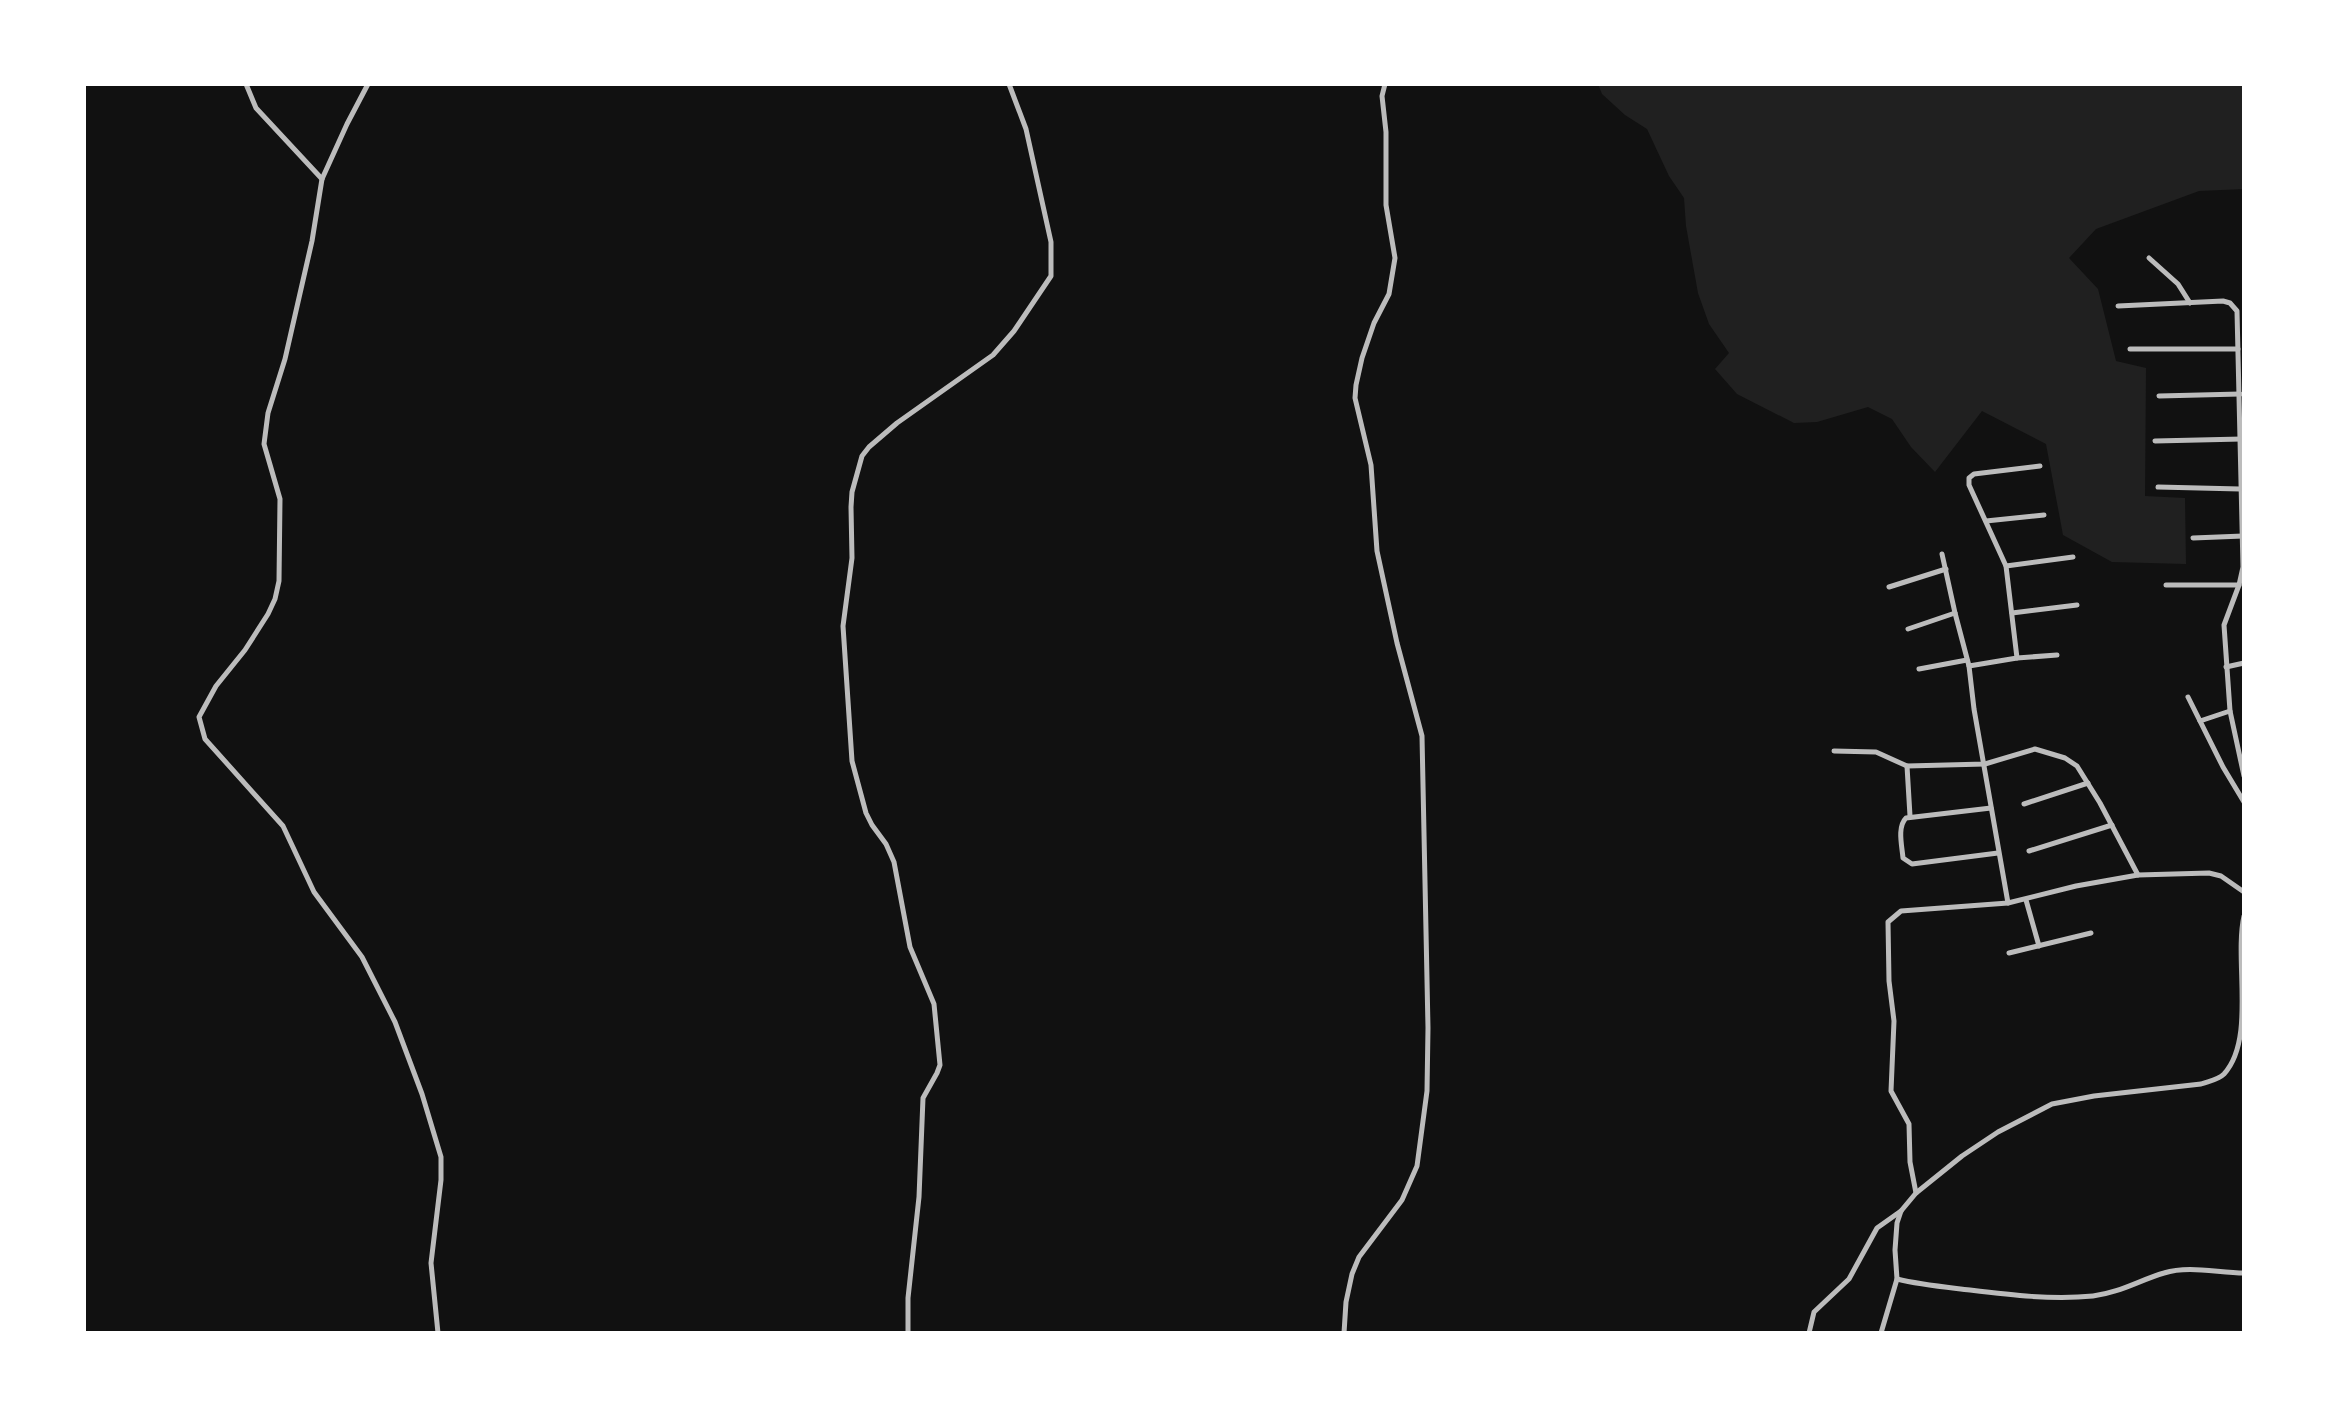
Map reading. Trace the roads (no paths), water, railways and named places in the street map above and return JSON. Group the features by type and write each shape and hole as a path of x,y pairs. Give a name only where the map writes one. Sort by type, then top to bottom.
{"street":[{"path":"246,84 256,108 322,179"},
{"path":"368,84 322,179 312,241 285,359 271,401 264,444 280,499 279,581 275,599 245,650 216,686 199,717 205,739 283,826 314,892 362,957 395,1022 441,1157 431,1263 438,1333"},
{"path":"908,1333 923,1098 940,1065 934,1004 910,947 894,862 866,813 852,761 843,626 852,558 852,492 862,456 869,447 897,423 993,355 1014,331 1051,276 1051,242 1026,129 1009,84"},
{"path":"1344,1333 1346,1302 1359,1257 1402,1200 1417,1166 1427,1091 1422,736 1377,551 1371,465 1355,398 1365,348 1389,294 1395,258 1386,205 1386,132 1382,96 1385,84"},
{"path":"2149,258 2178,284 2190,303"},
{"path":"2118,306 2223,301 2237,311 2243,567 2224,625 2230,711 2244,776"},
{"path":"2130,349 2238,349"},
{"path":"2159,396 2240,394"},
{"path":"2155,441 2242,439"},
{"path":"2017,658 2006,566 1968,481 1971,475 2040,466"},
{"path":"2158,487 2240,489"},
{"path":"1986,521 2044,515"},
{"path":"2193,538 2243,536"},
{"path":"1942,554 1968,663 2008,903"},
{"path":"2006,566 2073,557"},
{"path":"1889,587 1946,569"},
{"path":"2166,585 2239,585"},
{"path":"2012,613 2077,605"},
{"path":"1908,629 1955,613"},
{"path":"1919,669 2057,655"},
{"path":"2226,667 2244,663"},
{"path":"2188,697 2223,767 2244,800"},
{"path":"2200,721 2230,711"},
{"path":"1834,751 1876,752 1907,766 1985,764 2038,749 2072,761 2088,783 2138,875"},
{"path":"1907,766 1910,816"},
{"path":"2024,804 2088,783"},
{"path":"1991,808 1910,816 1903,820 1901,828 1903,858 1912,864 1998,853"},
{"path":"2029,851 2112,825"},
{"path":"1916,1193 1910,1162 1909,1124 1891,1091 1894,1021 1889,981 1888,922 1901,911 2008,903 2138,875 2218,874 2244,892"},
{"path":"2026,900 2039,946"},
{"path":"1809,1333 1814,1312 1849,1279 1877,1228 1984,1140 2026,1115 2052,1104 2201,1084 2224,1073 2235,1055 2242,1015 2244,916"},
{"path":"2009,953 2091,933"},
{"path":"1881,1333 1897,1279 1895,1250 1901,1211"},
{"path":"1897,1279 1925,1286 2026,1297 2066,1297 2124,1289 2166,1272 2199,1270 2244,1273"}]}
